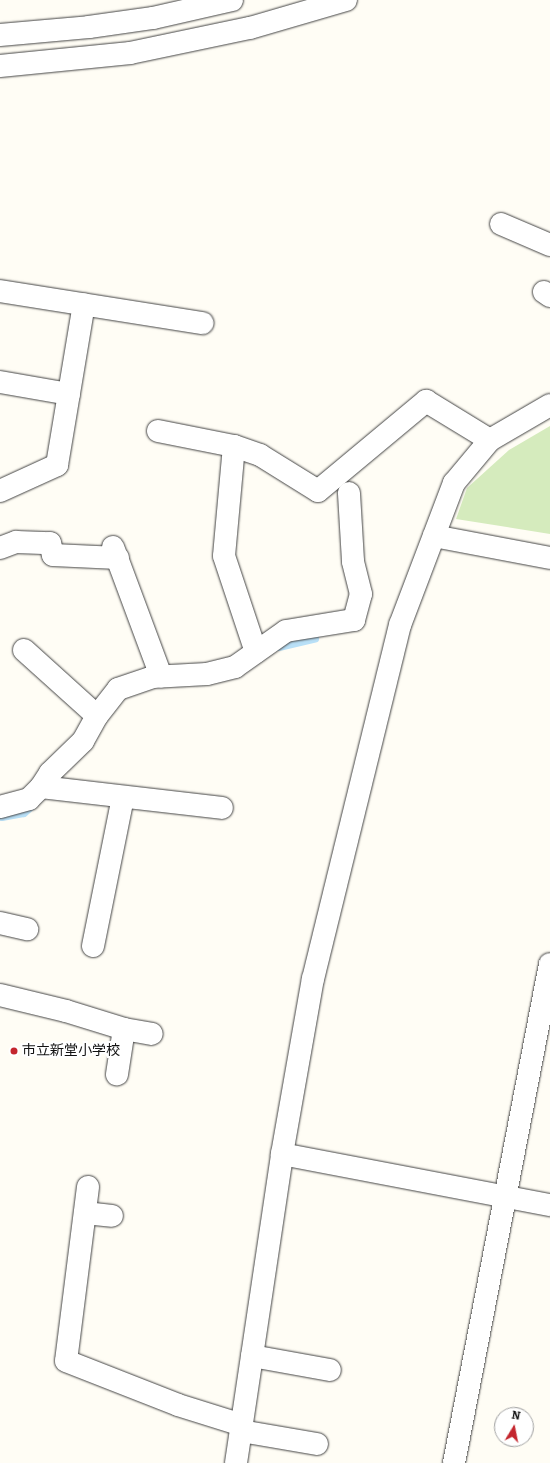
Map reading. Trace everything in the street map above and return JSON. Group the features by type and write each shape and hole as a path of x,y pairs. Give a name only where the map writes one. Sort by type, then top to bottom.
{"street":[{"path":"0,35 89,27 153,18 232,0"},
{"path":"0,66 130,53 250,28 346,0"},
{"path":"501,224 550,245"},
{"path":"0,291 202,323"},
{"path":"0,491 57,465 84,304"},
{"path":"0,382 69,394"},
{"path":"158,431 234,446 260,455 318,491 426,401 490,440"},
{"path":"236,1463 233,1424 252,1356 282,1154 313,979 400,625 454,483 490,440 550,405"},
{"path":"234,446 224,556 256,652"},
{"path":"0,807 29,799 41,787 50,773 83,741 97,716 118,689 152,677 206,674 235,667 286,631 354,620 361,594 353,561 349,493"},
{"path":"434,536 550,558"},
{"path":"0,548 16,542 50,543 53,555 115,552 161,676"},
{"path":"24,650 97,716"},
{"path":"41,787 222,808"},
{"path":"93,946 123,797"},
{"path":"0,923 27,929"},
{"path":"454,1463 550,964"},
{"path":"0,995 66,1011 124,1029 152,1034"},
{"path":"117,1074 124,1029"},
{"path":"282,1154 550,1205"},
{"path":"88,1187 66,1361 178,1405 233,1424 317,1444"},
{"path":"85,1213 112,1216"},
{"path":"252,1356 330,1370"}],"green space":[{"path":"550,426 550,534 456,519 467,488 509,450"}],"waterway":[{"path":"279,647 315,639"},
{"path":"2,817 24,813 33,805"}],"place":[{"name":"市立新堂小学校","path":"14,1051"}]}
